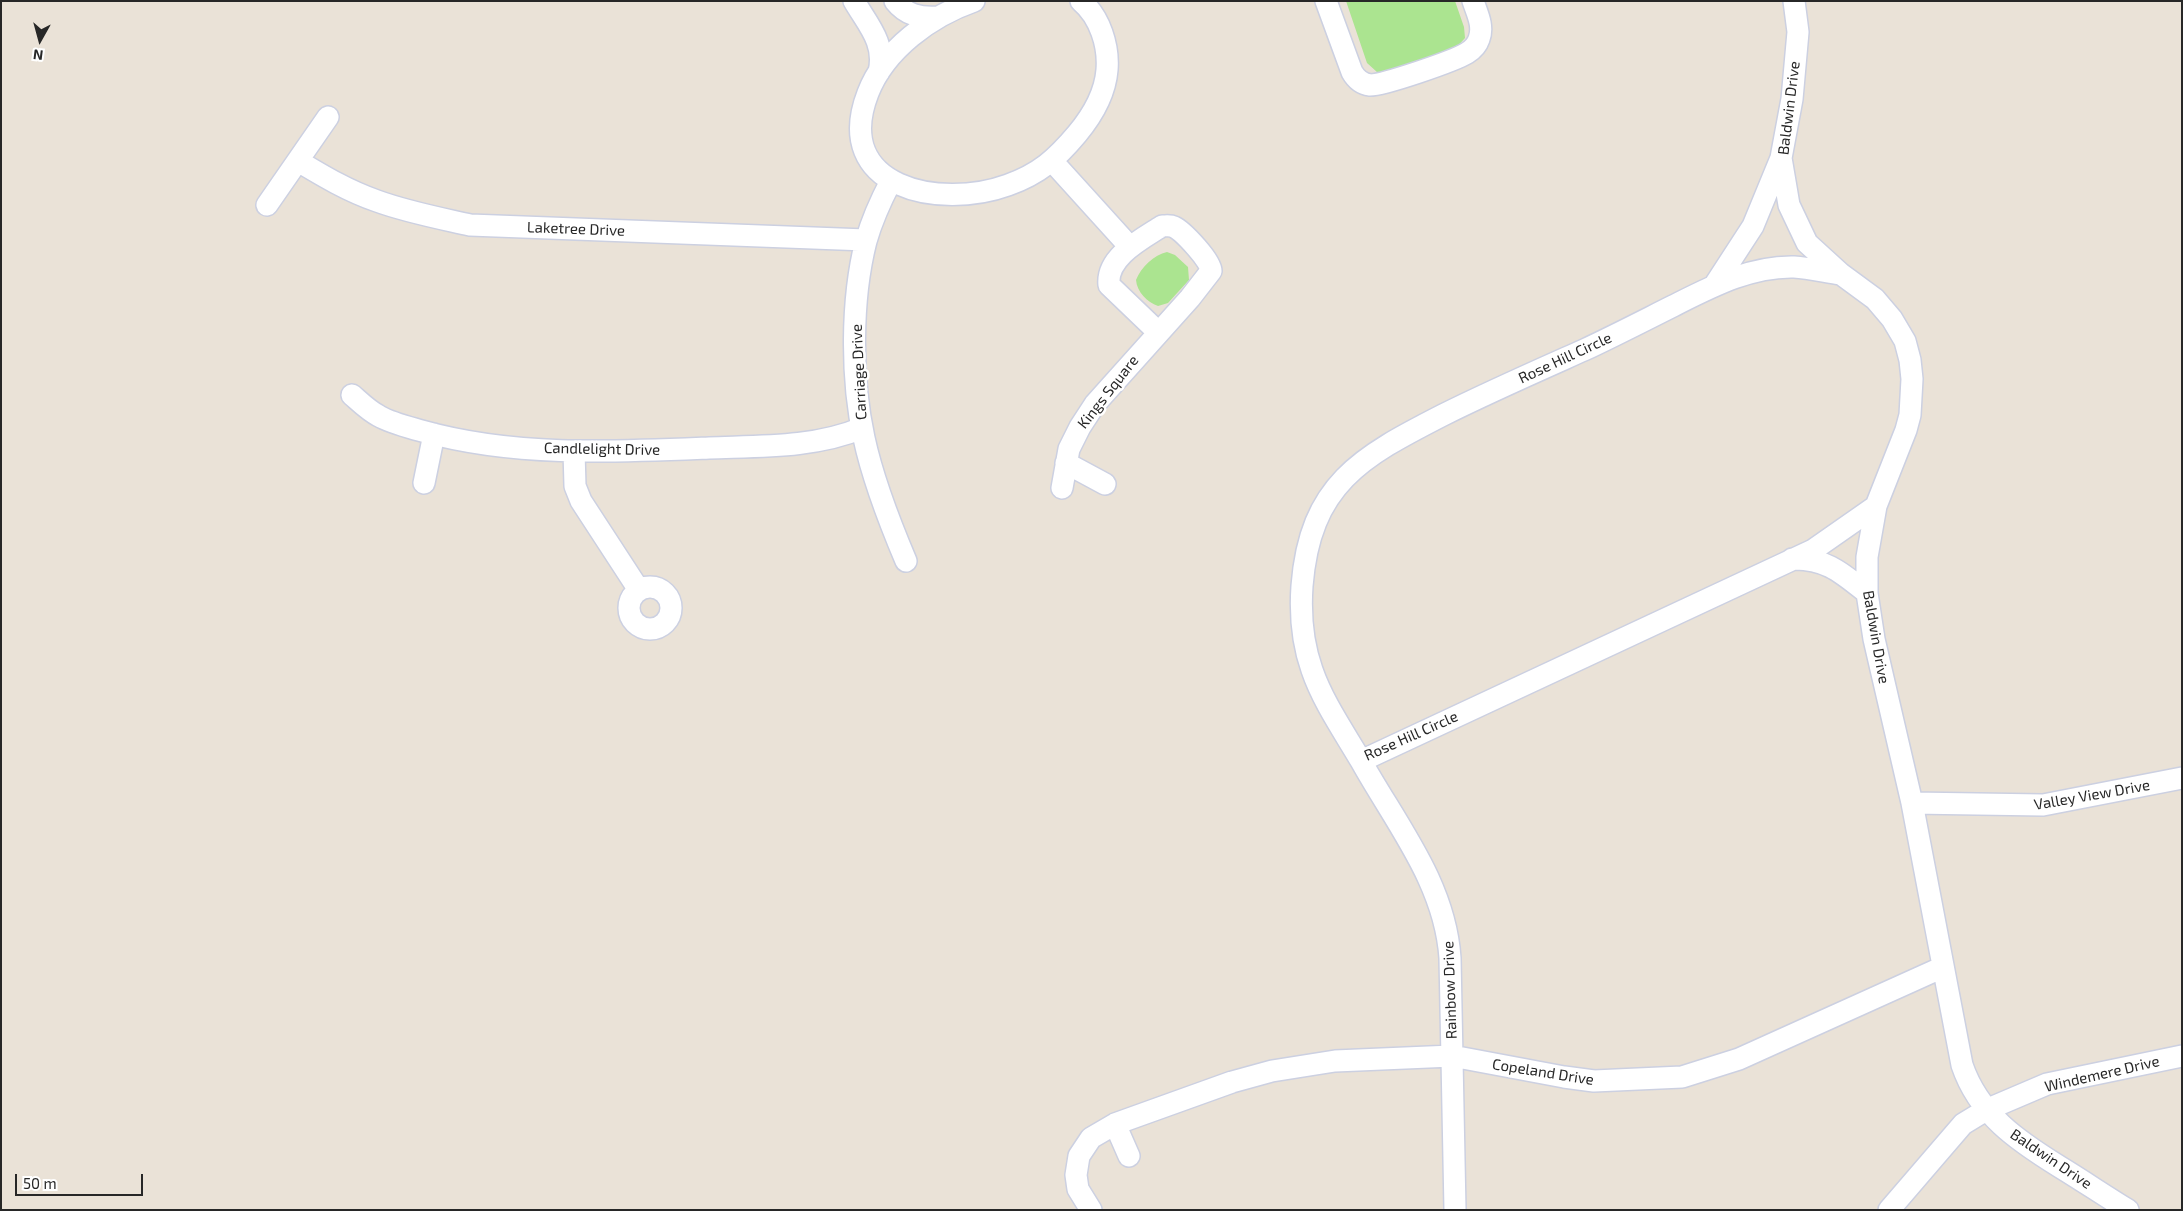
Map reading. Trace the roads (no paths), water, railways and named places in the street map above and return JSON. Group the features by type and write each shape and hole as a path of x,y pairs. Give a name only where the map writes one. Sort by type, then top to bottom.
{"street":[{"path":"854,1 879,44 882,59 879,72 865,102 861,133 868,156 877,169 891,181 906,188 935,194 981,192 1014,183 1053,162 1090,117 1100,98 1107,73 1107,58 1101,31 1093,14 1082,1"},
{"path":"895,1 902,10 925,18 937,17"},
{"path":"879,72 908,39 937,17 974,1"},
{"path":"1326,1 1354,75 1362,83 1371,85 1402,77 1470,51 1479,40 1481,31 1473,1"},
{"name":"Baldwin Drive","path":"1794,1 1797,42 1792,99 1781,158 1789,205 1807,243 1841,274 1875,298 1892,318 1905,341 1910,360 1912,379 1910,415 1904,436 1876,506 1867,557 1867,593 1874,639 1912,803 1962,1066 1975,1095 1986,1110 2020,1142 2128,1210"},
{"path":"267,205 328,117"},
{"path":"1714,286 1753,226 1781,158"},
{"name":"Laketree Drive","path":"298,161 333,182 374,200 411,211 470,224 866,240"},
{"path":"1053,162 1130,247"},
{"name":"Carriage Drive","path":"891,181 866,240 859,286 856,341 858,400 862,428 873,473 892,528 906,561"},
{"name":"Kings Square","path":"1062,488 1069,449 1095,404 1190,298 1211,271 1212,267 1192,243 1172,226 1162,226 1130,247 1113,267 1108,278 1109,285 1158,332"},
{"name":"Rose Hill Circle","path":"1841,274 1793,267 1753,271 1714,286 1601,342 1460,406 1390,442 1367,457 1337,487 1318,518 1306,551 1301,597 1301,624 1307,656 1316,682 1361,761 1813,550 1876,506"},
{"name":"Candlelight Drive","path":"352,395 378,416 434,434 492,445 574,451 645,451 800,444 840,437 862,428"},
{"path":"424,483 434,434"},
{"path":"574,451 575,486 581,501 639,590"},
{"path":"1066,463 1105,484"},
{"name":"Rose Hill Circle","path":"1792,560 1805,559 1828,564 1867,593"},
{"name":"Rainbow Drive","path":"1361,761 1428,875 1443,912 1450,958 1455,1210"},
{"name":"Valley View Drive","path":"1912,803 2043,805 2182,778"},
{"name":"Copeland Drive","path":"1091,1210 1077,1186 1076,1175 1078,1158 1090,1138 1115,1124 1232,1082 1291,1067 1335,1061 1452,1056 1594,1081 1682,1077 1739,1060 1943,967"},
{"name":"Windemere Drive","path":"1889,1210 1964,1124 1986,1110 2047,1084 2182,1056"},
{"path":"1115,1124 1129,1156"}]}
